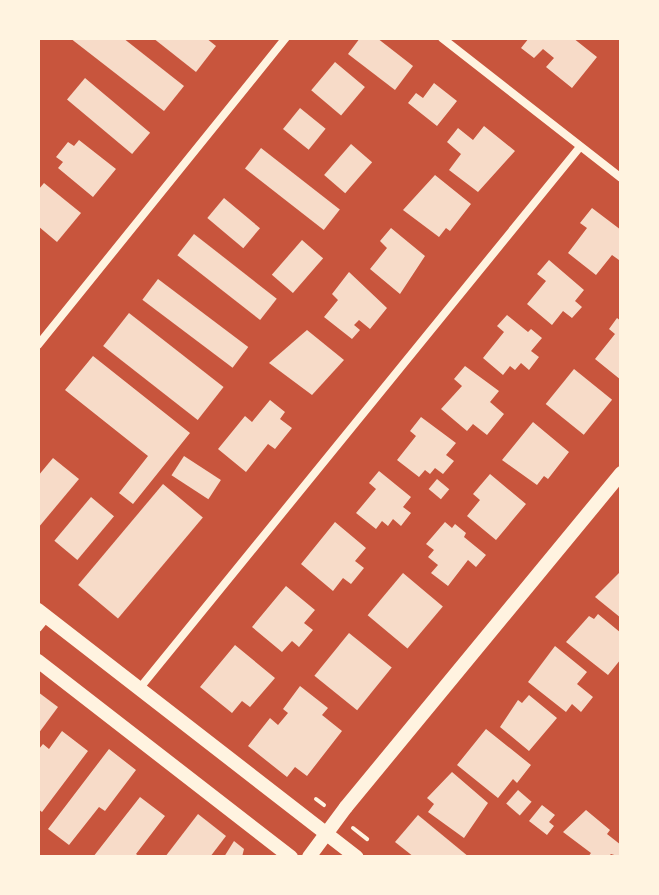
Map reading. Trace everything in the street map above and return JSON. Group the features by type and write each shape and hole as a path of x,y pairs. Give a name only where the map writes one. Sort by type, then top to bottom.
{"main road":[{"path":"309,857 325,833 621,473"},
{"path":"41,618 139,689 356,857"},
{"path":"38,661 291,857"}],"street":[{"path":"38,345 286,38"},
{"path":"442,38 621,178"},
{"path":"139,689 580,147"}],"building":[{"path":"70,38 123,38 184,86 164,111"},
{"path":"153,38 206,38 216,46 196,72"},
{"path":"360,38 377,38 413,66 395,90 348,54"},
{"path":"529,38 573,38 597,57 572,88 546,67 554,58 543,49 534,58 521,48"},
{"path":"335,62 365,87 341,115 311,90"},
{"path":"85,78 150,133 132,154 67,99"},
{"path":"434,83 457,101 437,126 408,103 416,93 423,98"},
{"path":"300,108 326,129 309,150 283,129"},
{"path":"484,126 515,151 478,192 449,170 461,154 447,142 458,128 473,140"},
{"path":"79,140 116,169 93,197 58,168 63,162 56,157 68,142 74,146"},
{"path":"351,144 372,162 345,193 324,175"},
{"path":"261,148 340,210 324,230 245,168"},
{"path":"435,175 471,204 450,231 446,228 439,237 403,210"},
{"path":"44,183 81,213 57,242 38,226 38,190"},
{"path":"224,198 260,228 243,248 207,218"},
{"path":"592,208 621,230 619,260 612,255 596,275 568,253 587,228 580,223"},
{"path":"391,228 425,256 400,294 370,269 387,248 380,241"},
{"path":"194,234 277,299 260,320 177,255"},
{"path":"302,240 323,258 293,293 272,275"},
{"path":"549,260 584,290 575,301 582,307 572,318 563,311 552,325 527,304 546,281 537,274"},
{"path":"349,272 387,308 370,329 359,320 354,325 360,330 352,339 324,317 338,300 332,294"},
{"path":"158,279 248,347 233,368 142,300"},
{"path":"129,313 224,387 198,420 103,346"},
{"path":"507,315 528,332 531,329 542,338 531,351 539,357 529,370 521,363 515,370 510,366 503,375 483,358 504,332 497,326"},
{"path":"617,318 621,321 621,380 595,359 615,334 609,329"},
{"path":"307,330 344,360 312,395 269,363"},
{"path":"93,356 190,433 133,504 119,493 148,456 65,390"},
{"path":"465,366 499,391 490,402 504,414 487,435 473,424 467,431 441,409 462,386 454,379"},
{"path":"574,369 612,400 584,435 546,404"},
{"path":"270,400 285,412 280,419 292,428 275,449 268,444 246,472 218,449 245,416 252,422"},
{"path":"421,417 456,443 446,455 454,461 443,474 435,468 430,474 425,470 419,477 397,460 416,436 410,431"},
{"path":"533,422 569,452 548,479 544,476 537,485 502,460"},
{"path":"184,456 221,480 208,499 171,475"},
{"path":"53,458 79,479 38,528 38,476"},
{"path":"379,471 411,497 403,507 411,513 401,526 393,519 388,526 382,521 376,529 356,513 376,489 369,483"},
{"path":"490,474 526,504 496,540 467,516 480,500 473,494"},
{"path":"437,479 449,489 441,499 429,489"},
{"path":"163,484 203,517 118,619 78,585"},
{"path":"91,497 114,516 77,560 54,541"},
{"path":"335,522 366,548 355,561 364,568 351,584 343,578 333,591 301,564"},
{"path":"445,522 452,528 455,524 466,533 464,537 486,555 476,567 468,560 448,586 431,573 438,565 428,557 434,550 426,544"},
{"path":"621,571 621,618 595,597"},
{"path":"403,573 443,606 407,649 368,615"},
{"path":"286,586 315,610 304,623 313,630 299,647 292,641 282,652 252,627"},
{"path":"598,614 621,633 621,659 608,675 566,642 589,616 594,619"},
{"path":"349,633 392,668 357,710 314,676"},
{"path":"235,645 275,678 250,707 242,701 232,713 200,687"},
{"path":"555,646 587,672 577,684 593,697 581,712 572,704 566,712 528,682"},
{"path":"300,686 328,708 322,715 342,731 307,776 295,767 287,777 248,746 270,718 278,725 288,713 283,709"},
{"path":"38,692 58,707 38,734"},
{"path":"529,695 557,718 529,751 500,727 518,700 522,703"},
{"path":"486,729 531,765 517,783 513,779 498,798 457,765"},
{"path":"62,731 88,751 42,812 38,809 38,750 43,744 49,749"},
{"path":"109,749 136,770 105,811 99,807 69,845 48,829"},
{"path":"452,772 488,803 464,838 428,812 434,804 427,798"},
{"path":"518,790 532,802 520,815 506,804"},
{"path":"140,797 165,816 136,854 140,857 93,857"},
{"path":"542,805 555,815 549,822 554,826 547,835 529,821"},
{"path":"586,810 610,830 607,834 621,845 621,857 611,854 608,857 588,857 591,853 563,832"},
{"path":"198,814 226,836 210,857 165,857"},
{"path":"418,815 469,857 414,857 395,842"},
{"path":"234,841 244,849 242,857 224,857"}]}
